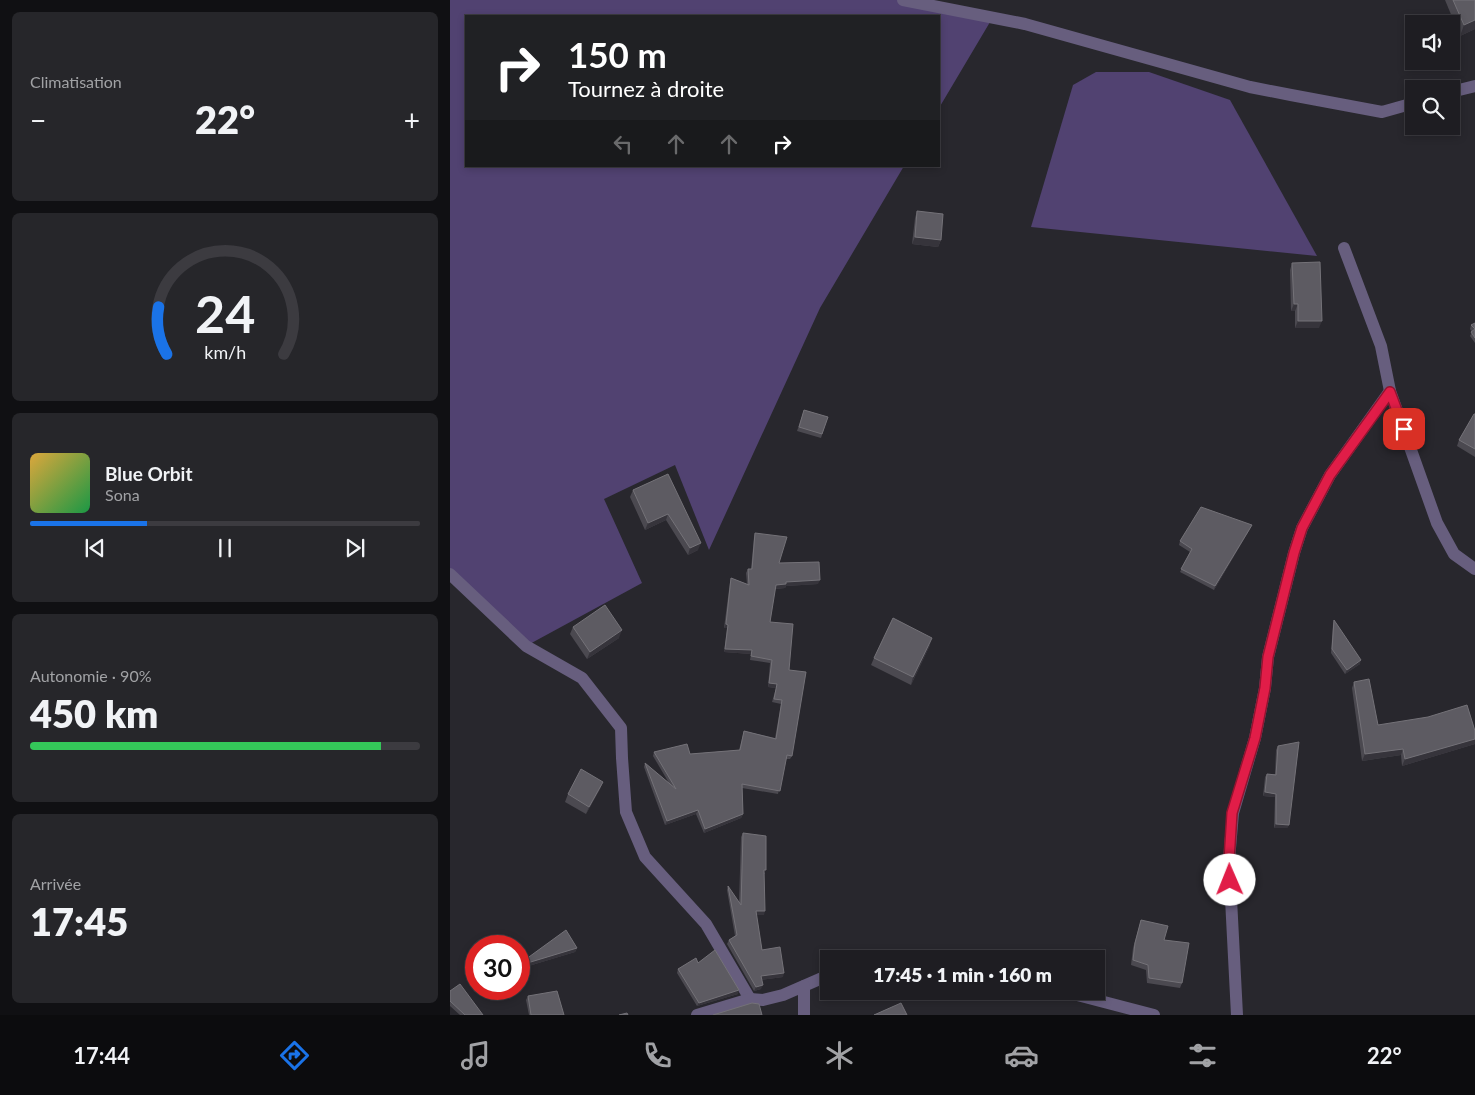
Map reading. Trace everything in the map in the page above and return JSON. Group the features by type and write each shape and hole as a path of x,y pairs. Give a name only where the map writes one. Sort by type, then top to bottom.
{"street":[{"path":"903,0 1025,24 1250,87 1291,96 1382,112 1405,106"},
{"path":"1460,90 1475,86"},
{"path":"1344,248 1381,346 1390,392 1437,523 1454,554 1475,569"},
{"path":"1237,1015 1229,860 1232,813 1255,738 1272,638 1302,528 1330,475 1390,392"},
{"path":"450,574 526,646 582,678 621,728 626,812 645,857 706,924 750,1000"},
{"path":"697,1015 750,1000 763,1000 783,996 820,979"},
{"path":"804,986 804,1015"},
{"path":"1096,1000 1154,1015"}],"shaded area":[{"path":"450,0 903,0 993,17 940,106 940,15 465,15 465,167 903,167 820,308 709,550 675,465 604,499 642,583 526,646 450,574"},
{"path":"1096,72 1149,72 1230,100 1317,256 1031,227 1073,85"}],"building":[{"path":"1453,0 1475,0 1475,20 1464,25"},
{"path":"917,211 943,214 941,240 915,237"},
{"path":"1320,262 1322,321 1298,321 1298,304 1294,304 1292,263"},
{"path":"1475,329 1475,338 1471,332"},
{"path":"804,410 828,417 822,434 799,427"},
{"path":"1475,414 1475,449 1459,440"},
{"path":"668,474 701,543 690,548 668,514 648,523 633,490"},
{"path":"1201,507 1252,525 1215,586 1181,569 1192,549 1180,541"},
{"path":"755,533 787,537 779,563 819,562 820,580 786,582 786,584 776,585 770,622 793,624 789,670 806,672 792,756 787,755 780,791 742,784 743,814 705,829 698,810 667,821 645,763 676,789 654,752 687,744 690,754 740,750 744,731 776,739 782,700 774,699 777,684 769,683 772,660 751,656 752,650 725,649 731,578 749,585 748,569 752,569"},
{"path":"605,605 622,630 590,652 573,627"},
{"path":"893,618 932,638 913,677 874,658"},
{"path":"1334,620 1361,660 1347,670 1332,649"},
{"path":"1369,679 1378,725 1428,717 1467,705 1475,731 1475,739 1405,759 1403,749 1365,754 1354,682"},
{"path":"1299,742 1289,825 1276,824 1276,794 1265,792 1267,774 1276,775 1278,746"},
{"path":"581,769 603,782 589,807 568,794"},
{"path":"743,833 766,836 766,870 764,870 765,911 756,911 762,950 780,947 784,973 761,976 763,985 756,987 729,940 737,935 728,886 741,905"},
{"path":"1141,920 1168,926 1164,940 1189,943 1182,983 1149,978 1148,965 1133,960"},
{"path":"566,930 577,948 530,962 530,956"},
{"path":"715,950 739,990 699,1003 678,969 696,958 698,963"},
{"path":"460,984 465,991 465,1000 472,1000 483,1015 465,1015 450,1001 450,991"},
{"path":"557,991 564,1015 531,1015 529,1000 530,996"},
{"path":"752,1003 759,1004 762,1015 713,1015"},
{"path":"901,1003 907,1015 874,1015"}],"route":[{"path":"1230,880 1229,860 1232,813 1255,738 1265,688 1268,657 1302,528 1330,475 1390,392 1404,429"}]}
